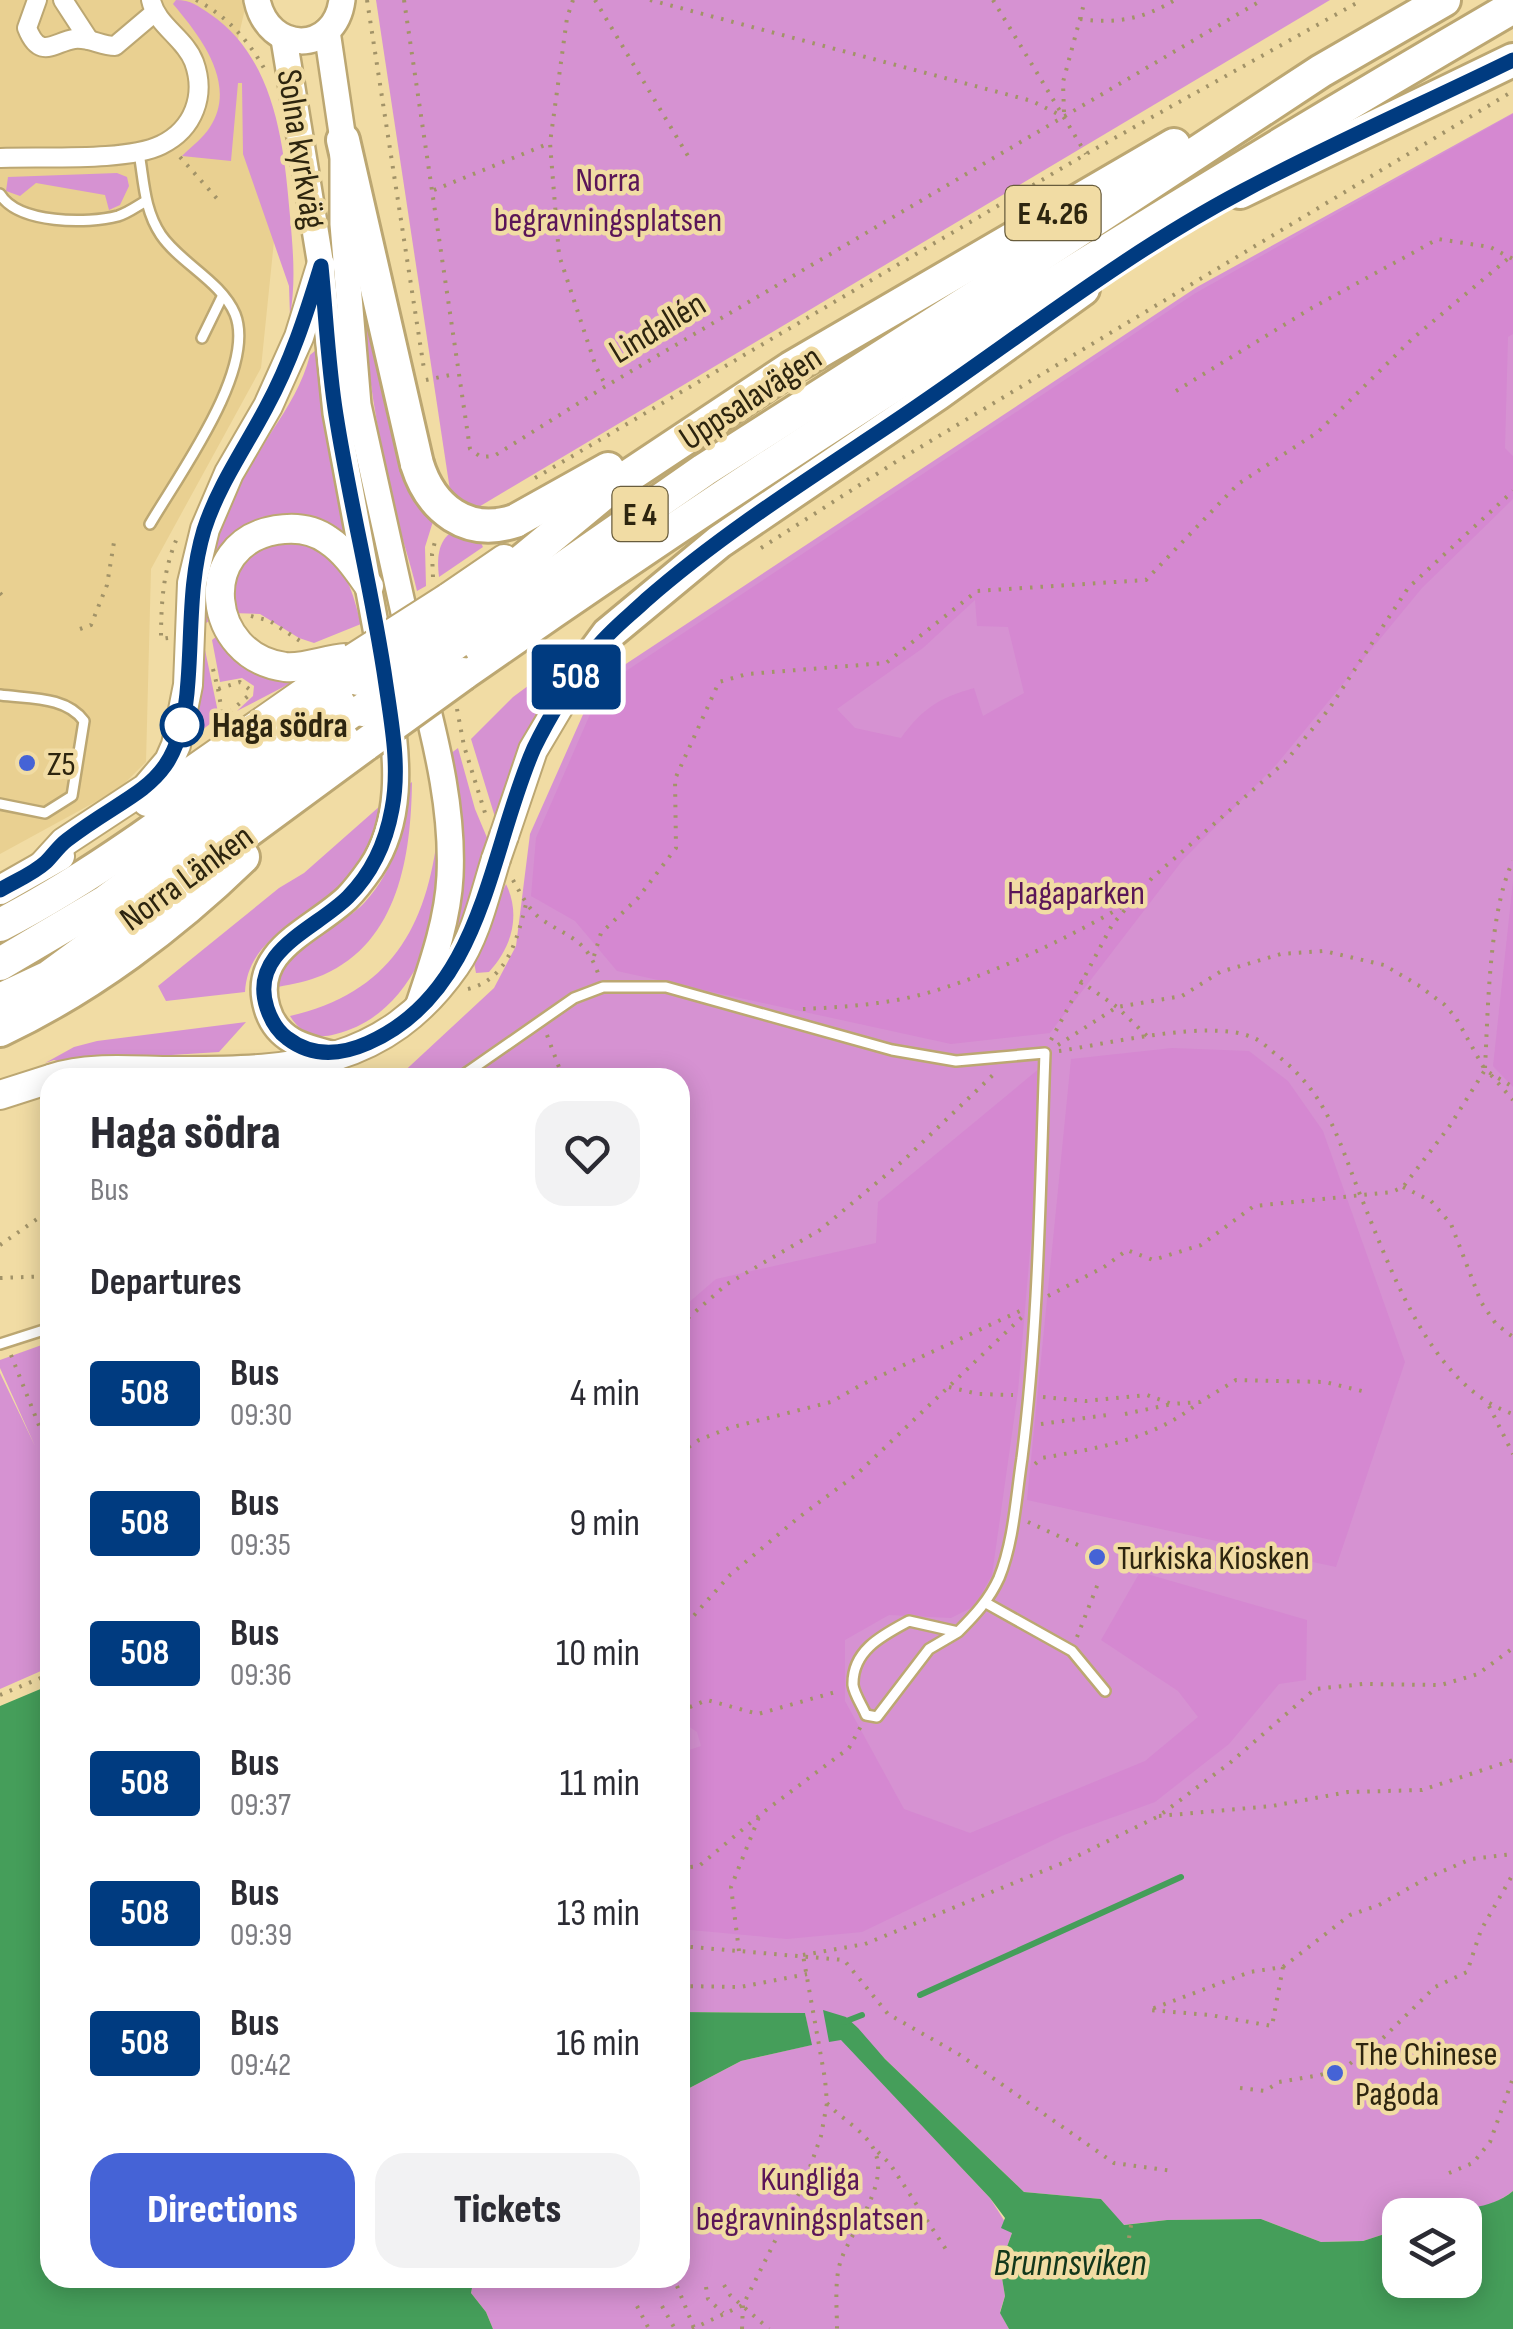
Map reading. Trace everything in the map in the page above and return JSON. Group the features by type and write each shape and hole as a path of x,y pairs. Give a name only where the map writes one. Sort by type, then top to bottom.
{"highway":[{"name":"Uppsalavägen","path":"455,633 1321,71 1433,5"},
{"name":"Uppsalavägen","path":"455,633 720,496 920,366 1513,7"},
{"path":"1240,192 1513,60"},
{"name":"Uppsalavägen","path":"366,744 455,633 609,489 791,368 1098,186 1321,71"},
{"name":"Uppsalavägen","path":"577,676 608,634 719,542 938,394 1082,289 1240,192 1361,96"},
{"path":"343,140 417,464 431,495 452,516 483,526 515,521 791,368"},
{"path":"0,925 123,850 358,682 455,633"},
{"name":"Norra Länken","path":"0,964 106,902 358,682"},
{"name":"Norra Länken","path":"0,1000 49,976 366,744"},
{"path":"0,1030 97,975 168,922 226,874 329,774"}],"main road":[{"path":"43,865 64,842 146,788 176,745 188,684 192,583 205,529 229,473 268,406 299,337 321,266"},
{"path":"358,682 254,657 236,642 225,623 220,606 221,580 234,553 252,538 298,529 337,546 369,586"},
{"name":"Uppsalavägen","path":"257,1068 292,1066 339,1056 389,1034 417,1011 456,964 503,856 534,750 577,676"},
{"path":"0,890 358,682"},
{"name":"Uppsalavägen","path":"0,1095 40,1082"}],"street":[{"path":"0,158 138,152 162,145 194,116 200,87 193,58 152,6 116,46 71,39 50,48 35,41 27,28 37,0"},
{"path":"63,0 89,40"},
{"name":"Solna kyrkväg","path":"252,5 275,34 301,42 327,32 337,20 342,0"},
{"name":"Solna kyrkväg","path":"327,32 343,140 343,224 358,406 448,804 450,878 437,944 417,1011"},
{"name":"Solna kyrkväg","path":"284,39 321,266 336,413 394,740 396,788 388,831 372,867 347,898 273,958 265,974 263,994 269,1017 288,1040 339,1056"},
{"path":"0,1106 40,1085"}],"lane":[{"path":"138,152 146,200 162,237 235,313 239,339 233,377 150,524"},
{"path":"0,194 6,204 30,215 89,222 123,215 146,200"},
{"path":"202,338 222,298"},
{"path":"0,695 58,702 75,709 84,721 72,796 46,813 0,804"},
{"path":"473,1068 574,998 603,987 666,987 892,1050 956,1061 1045,1054 1029,1395 1014,1520 1000,1574 986,1603 958,1632 928,1649 876,1717 866,1715 853,1686 861,1654 878,1637 909,1621 958,1632"},
{"path":"2,1342 40,1333"},
{"path":"986,1603 1072,1651 1105,1691"}],"path":[{"path":"368,0 426,380 457,374"},
{"name":"Lindallén","path":"404,0 457,374 470,448 480,457 494,456 606,386 1262,0"},
{"path":"573,0 567,18 550,143 559,255 606,386"},
{"path":"594,0 691,161"},
{"path":"650,0 1032,101 1064,116"},
{"path":"994,0 1086,154"},
{"path":"1064,116 1064,82 1084,0"},
{"path":"1080,19 1120,22 1156,11 1174,0"},
{"path":"522,485 1086,154 1362,0"},
{"path":"751,554 894,462 1513,91"},
{"path":"432,190 550,143"},
{"path":"177,153 220,202"},
{"path":"593,959 601,933 638,898 676,848 675,779 719,682 748,674 886,663 976,592 1146,580 1238,484 1318,432 1412,339 1511,258 1490,247 1438,240 1310,309 1176,391"},
{"path":"1045,1054 1112,925 1152,878 1285,762 1329,709 1408,588 1513,491"},
{"path":"80,630 91,625 102,606 115,536"},
{"path":"250,616 270,620 306,643"},
{"path":"211,660 223,718 250,691 242,682 218,689"},
{"path":"503,856 526,904 539,918 577,939 593,959 603,987"},
{"path":"690,1446 728,1428 831,1402 1036,1303 1104,1267 1127,1250 1153,1260 1202,1245 1254,1206 1404,1188 1450,1127 1485,1070 1502,884 1513,861"},
{"path":"801,1009 852,1007 932,992 1016,960 1136,898"},
{"path":"1045,1054 1117,1008 1182,996 1220,972 1280,954 1324,950 1384,966 1444,1004 1485,1070 1513,1100"},
{"path":"1080,981 1149,1038"},
{"path":"541,1021 558,1068"},
{"path":"690,1316 728,1284 820,1230 904,1160 991,1074 1045,1054 1184,1030 1254,1037 1300,1074 1334,1124 1360,1196 1418,1324 1446,1366 1488,1406 1513,1454"},
{"path":"1485,1070 1513,1087"},
{"path":"1404,1188 1431,1201 1451,1224 1481,1302 1496,1324 1513,1337"},
{"path":"0,1245 40,1217"},
{"path":"0,1278 40,1277"},
{"path":"690,1619 730,1575 857,1474 1036,1303"},
{"path":"2,1342 40,1428"},
{"path":"1019,1476 1042,1458 1116,1445 1176,1422 1236,1380 1325,1382 1366,1392"},
{"path":"949,1388 978,1394 1086,1402 1147,1394 1172,1404"},
{"path":"1125,1414 1200,1402"},
{"path":"1488,1406 1513,1414"},
{"path":"1026,1425 1107,1415"},
{"path":"1014,1520 1024,1520 1078,1544"},
{"path":"1072,1651 1099,1580"},
{"path":"803,1956 865,1944 1064,1862 1159,1816 1231,1762 1315,1689 1363,1684 1441,1685 1478,1674 1513,1648"},
{"path":"0,1695 40,1678"},
{"path":"690,1707 707,1700 758,1714 853,1686"},
{"path":"690,1867 699,1866 850,1748 866,1715"},
{"path":"1159,1816 1272,1806 1348,1792 1422,1790 1513,1760"},
{"path":"739,1951 732,1888 761,1814"},
{"path":"1283,1968 1272,2026 1149,2010 1250,1972 1283,1968 1350,1915 1379,1906 1426,1878 1471,1859 1513,1854"},
{"path":"1240,2088 1264,2091 1279,2082 1347,2066 1383,2038 1435,1987 1467,1972 1481,1930 1513,1874"},
{"path":"690,1947 844,1960 888,2014 960,2055 1114,2163 1173,2171"},
{"path":"742,2329 742,2305 805,2182 822,2136 827,2103 821,2044 803,1956"},
{"path":"690,1986 740,1987 807,1974"},
{"path":"1449,2173 1473,2163 1490,2142 1513,2078"},
{"path":"1506,2099 1513,2103"},
{"path":"827,2103 890,2164 947,2251"},
{"path":"837,2329 839,2263 877,2177 874,2149"},
{"path":"1129,2238 1132,2219"},
{"path":"724,2285 769,2329"},
{"path":"678,2288 693,2328 742,2305"},
{"path":"706,2288 708,2299 723,2313"},
{"path":"637,2306 649,2329"},
{"path":"662,2306 675,2329"}],"shaded area":[{"path":"0,0 247,0 235,52 278,202 261,368 151,569 146,762 119,789 0,854"}],"green space":[{"path":"176,0 198,6 232,32 249,54 272,104 284,160 291,229 290,316 289,286 243,154 242,83 238,83 231,161 182,156 210,127 218,111 220,94 212,61 173,4"},
{"name":"Norra begravningsplatsen","path":"376,0 1330,0 472,511 451,497"},
{"name":"Hagaparken","path":"1513,113 1513,2191 1501,2199 1482,2207 1482,2198 1382,2198 1382,2235 1363,2241 1321,2242 1261,2219 1167,2220 1123,2225 1101,2199 1024,2192 846,2017 841,2039 990,2198 1012,2233 1000,2266 1005,2296 1000,2312 1009,2329 493,2329 471,2293 472,2288 690,2288 690,2088 741,2061 811,2045 805,2013 690,2012 690,1068 408,1068 494,988 516,946 530,834 597,683 1197,287"},
{"path":"1513,114 1513,334 1508,337 1505,448 1513,456 1513,499 1422,588 1276,765 1182,861 1050,1033 951,1044 617,971 575,921 531,896 536,838 602,687 1194,294","holes":["975,600 977,626 1008,627 1024,693 983,716 974,688 962,692 925,712 901,738 855,728 837,709 923,648"]},
{"path":"117,173 127,177 129,186 120,205 109,210 105,195 36,183 20,196 6,191 8,177"},
{"path":"359,232 435,515 425,547 426,586 417,591 392,499 372,392 361,296"},
{"path":"316,350 328,443 349,548 264,522 212,619 203,625 206,573 221,523"},
{"path":"453,531 480,541 483,547 439,577 441,545"},
{"path":"283,538 312,544 330,555 348,582 361,624 314,643 260,614 232,613 232,584 240,564"},
{"path":"218,635 236,658 291,679 289,684 237,711 253,696 254,686 242,678 220,682 212,640"},
{"path":"204,645 219,717 189,740 203,670"},
{"path":"582,646 532,723 515,757 495,817 471,739 513,697"},
{"path":"458,748 488,840 463,921 444,957 450,754"},
{"path":"412,782 403,866 384,919 349,960 318,977 278,987 289,960 354,912 384,877 404,817 407,786"},
{"path":"380,806 367,848 351,876 330,897 269,942 249,972 245,992 166,1001 158,986 279,888 304,873"},
{"path":"438,831 441,893 429,938 409,980 378,1014 358,1026 328,1036 304,1031 290,1016 354,991 378,973 397,951 424,898"},
{"path":"1513,881 1513,1087 1493,1066"},
{"path":"506,884 513,907 512,930 489,972 476,973 473,957"},
{"path":"246,1022 219,1052 45,1063 74,1047 97,1041"},
{"path":"1172,1048 1249,1051 1288,1081 1323,1131 1405,1362 1336,1567 1027,1500 1071,1059"},
{"path":"1046,1063 1018,1391 992,1575 975,1606 951,1618 889,1615 845,1640 845,1701 904,1809 970,1833 1145,1761 1198,1717 1178,1691 1101,1640 1140,1572 1307,1620 1306,1680 1279,1684 1229,1744 1155,1802 1064,1835 862,1932 787,1939 690,1930 690,1750 701,1746 697,1732 690,1727 690,1301 716,1279 876,1243 878,1202"},
{"path":"40,1346 40,1671 0,1689 0,1373 35,1446 0,1368 0,1360"}],"water":[{"path":"40,1689 40,2288 472,2288 471,2293 493,2329 0,2329 0,1706"},
{"name":"Brunnsviken","path":"823,2010 846,2017 1024,2192 1101,2199 1124,2225 1167,2220 1261,2219 1321,2242 1363,2241 1382,2235 1382,2298 1482,2298 1482,2205 1513,2191 1513,2329 1009,2329 1000,2313 1005,2296 1000,2266 1012,2233 1001,2228 1005,2218 841,2040 829,2042"},
{"path":"690,2012 805,2013 812,2045 741,2061 690,2088"}],"waterway":[{"path":"920,1995 1181,1877"},
{"path":"844,2022 862,2015"}],"bus line":[{"name":"508","path":"0,890 43,865 64,842 146,788 169,760 181,727 188,684 192,583 205,529 229,473 268,406 299,337 321,266 336,413 375,613 394,740 396,788 388,831 372,867 347,898 273,958 265,974 263,994 269,1017 288,1040 339,1056 389,1034 417,1011 456,964 480,911 534,750 554,712 608,634 666,584 772,504 938,394 1082,289 1240,192 1513,60"}],"place":[{"name":"Haga södra","path":"182,725"},
{"name":"Z5","path":"27,763"},
{"name":"Turkiska Kiosken","path":"1097,1557"},
{"name":"The Chinese Pagoda","path":"1335,2073"}],"park label":[{"name":"Kungliga begravningsplatsen","path":"810,2198"}]}
